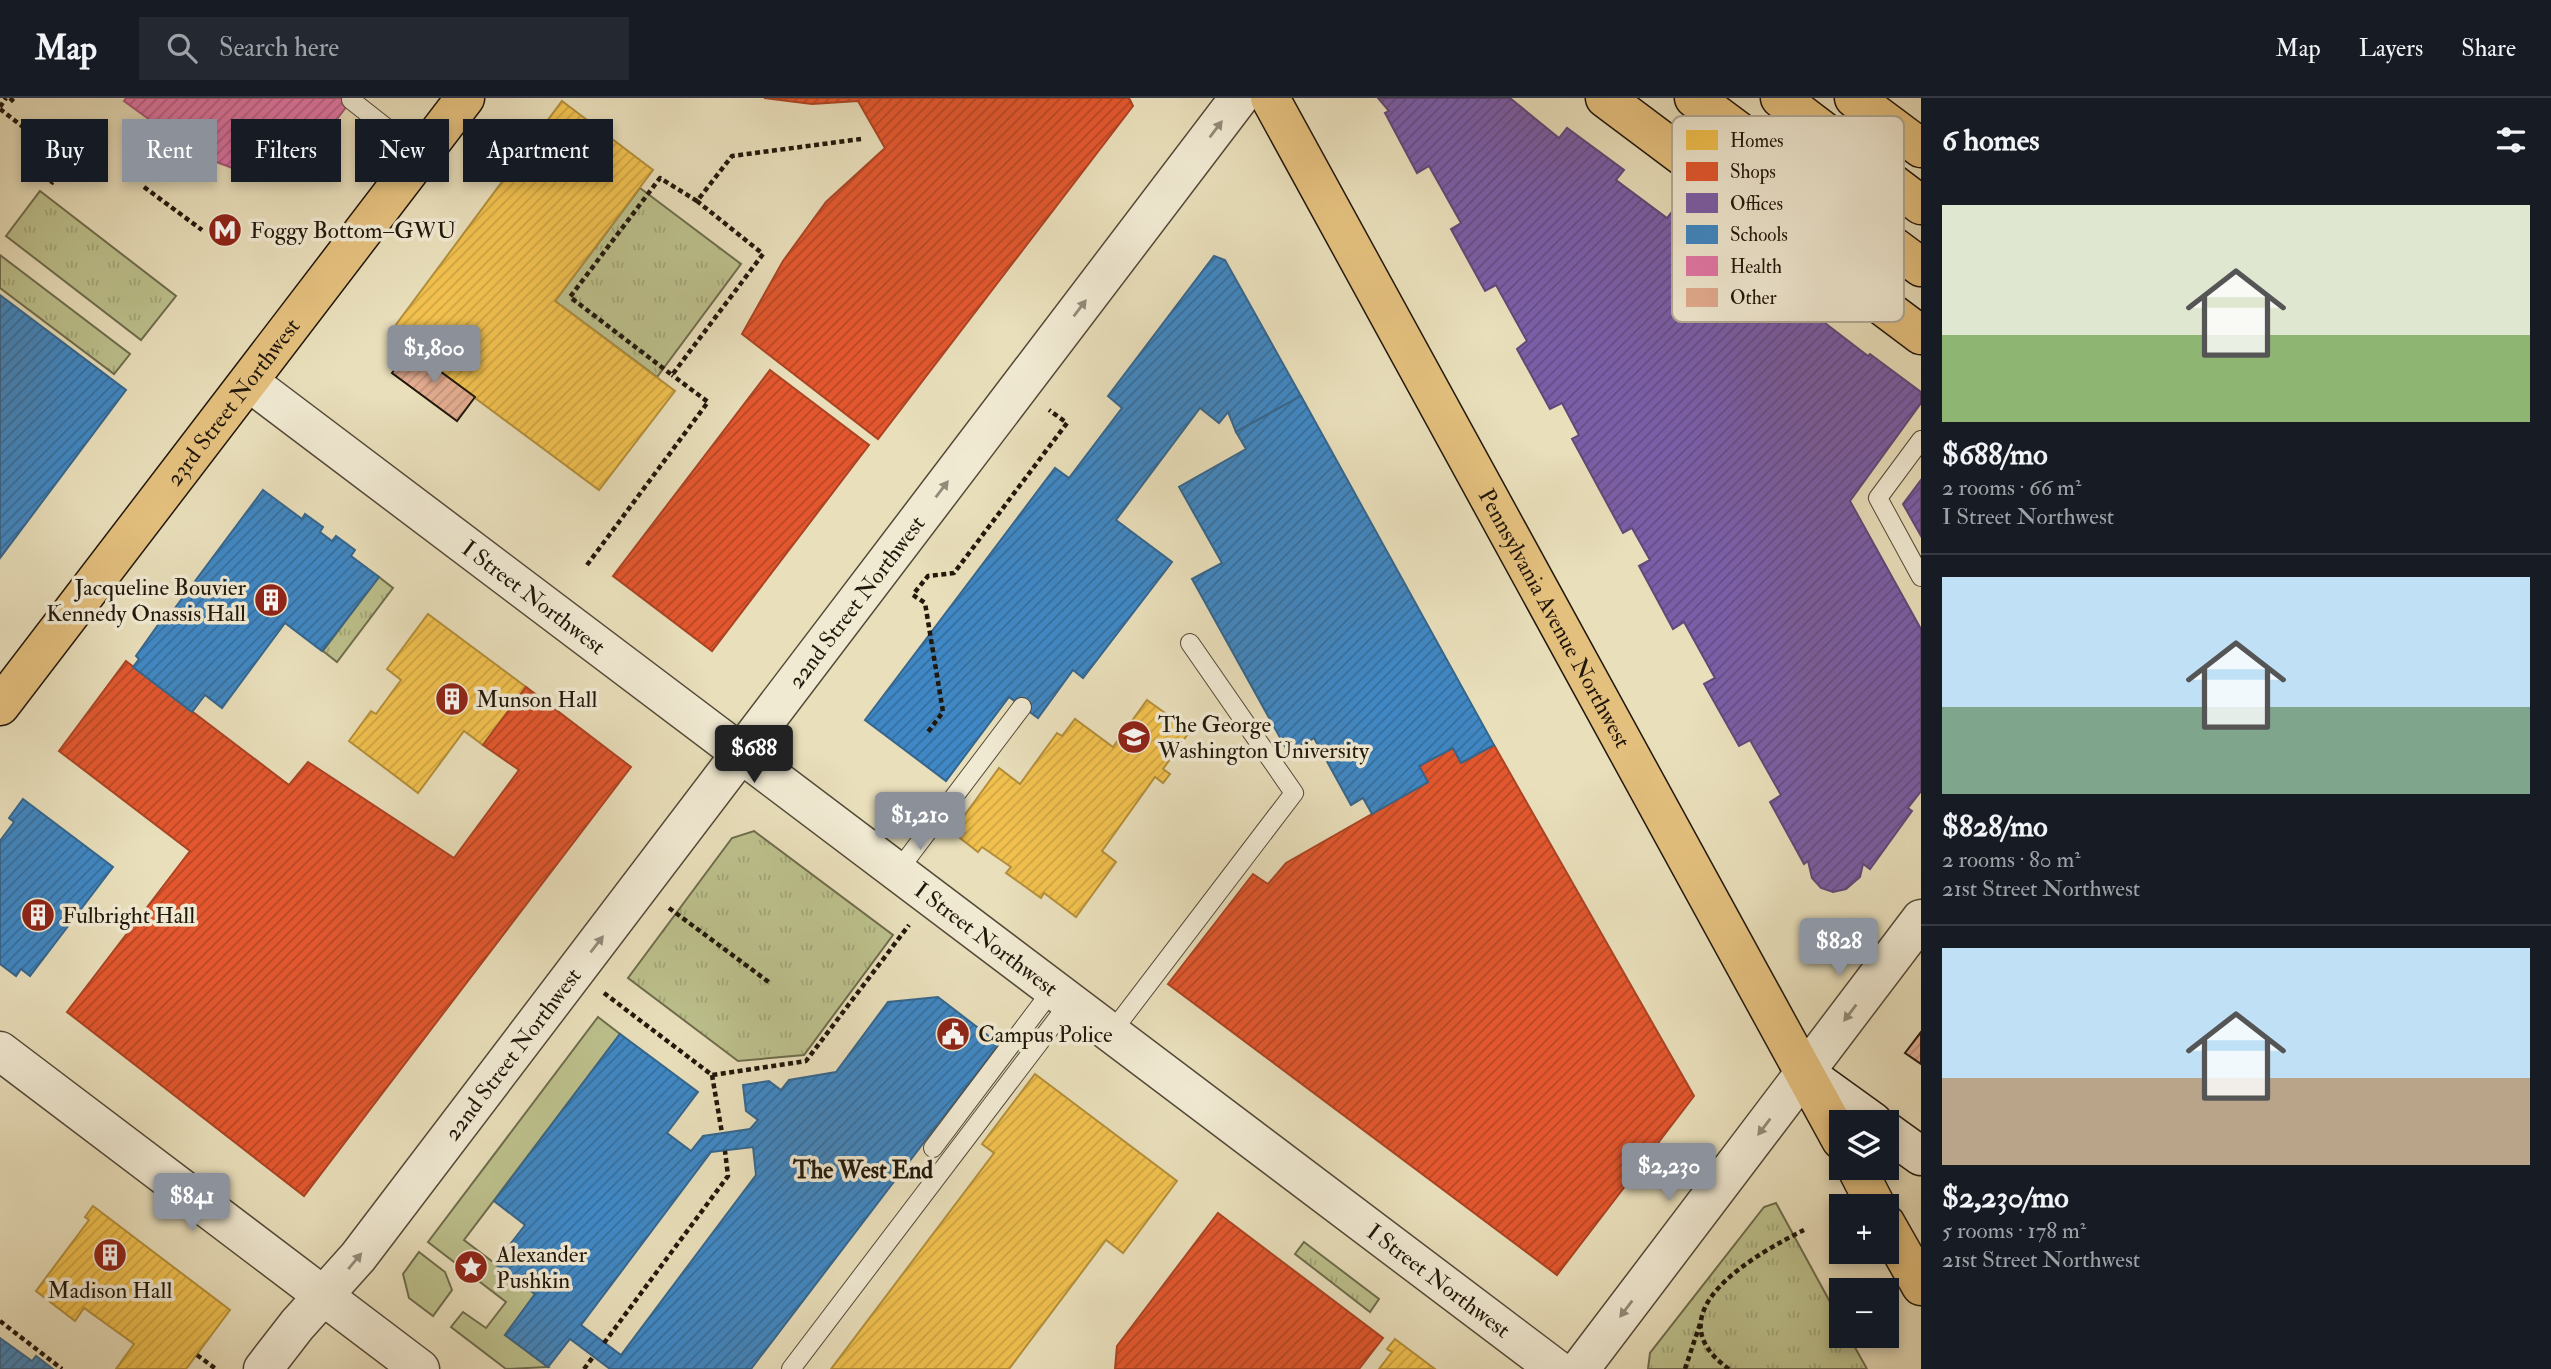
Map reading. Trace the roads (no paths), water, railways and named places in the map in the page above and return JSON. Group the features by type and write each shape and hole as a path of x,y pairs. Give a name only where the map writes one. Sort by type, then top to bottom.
{"main road":[{"name":"23rd Street Northwest","path":"449,119 465,98"},
{"name":"Pennsylvania Avenue Northwest","path":"1269,98 1829,1118"},
{"path":"1605,98 1672,148"},
{"path":"1695,98 1719,116"},
{"path":"1780,98 1804,116"},
{"path":"1854,98 1878,116"},
{"path":"1904,135 1921,148"},
{"name":"23rd Street Northwest","path":"0,706 401,182"},
{"path":"1904,192 1921,205"},
{"path":"1904,254 1921,267"},
{"path":"1904,322 1921,335"},
{"path":"1899,1247 1921,1286"}],"street":[{"name":"22nd Street Northwest","path":"263,1369 358,1257 1239,98"},
{"name":"I Street Northwest","path":"249,382 1556,1369"},
{"path":"1580,1369 1921,919"},
{"path":"0,1051 420,1369"},
{"path":"1805,1073 1856,1110"},
{"path":"1899,1140 1921,1156"}],"lane":[{"path":"351,100 375,119"},
{"path":"1921,440 1878,498 1921,577"},
{"path":"1111,1032 1294,793 1190,643"},
{"path":"897,872 1022,707"},
{"path":"933,1148 1062,995"},
{"path":"791,1369 1062,995"}],"place":[{"name":"Foggy Bottom–GWU","path":"225,230"},
{"name":"Jacqueline Bouvier Kennedy Onassis Hall","path":"271,600"},
{"name":"Munson Hall","path":"452,699"},
{"name":"The George Washington University","path":"1134,737"},
{"name":"Fulbright Hall","path":"38,915"},
{"name":"Campus Police","path":"953,1034"},
{"name":"Madison Hall","path":"110,1255"},
{"name":"Alexander Pushkin","path":"471,1267"}],"district":[{"name":"The West End","path":"863,1170"}]}
